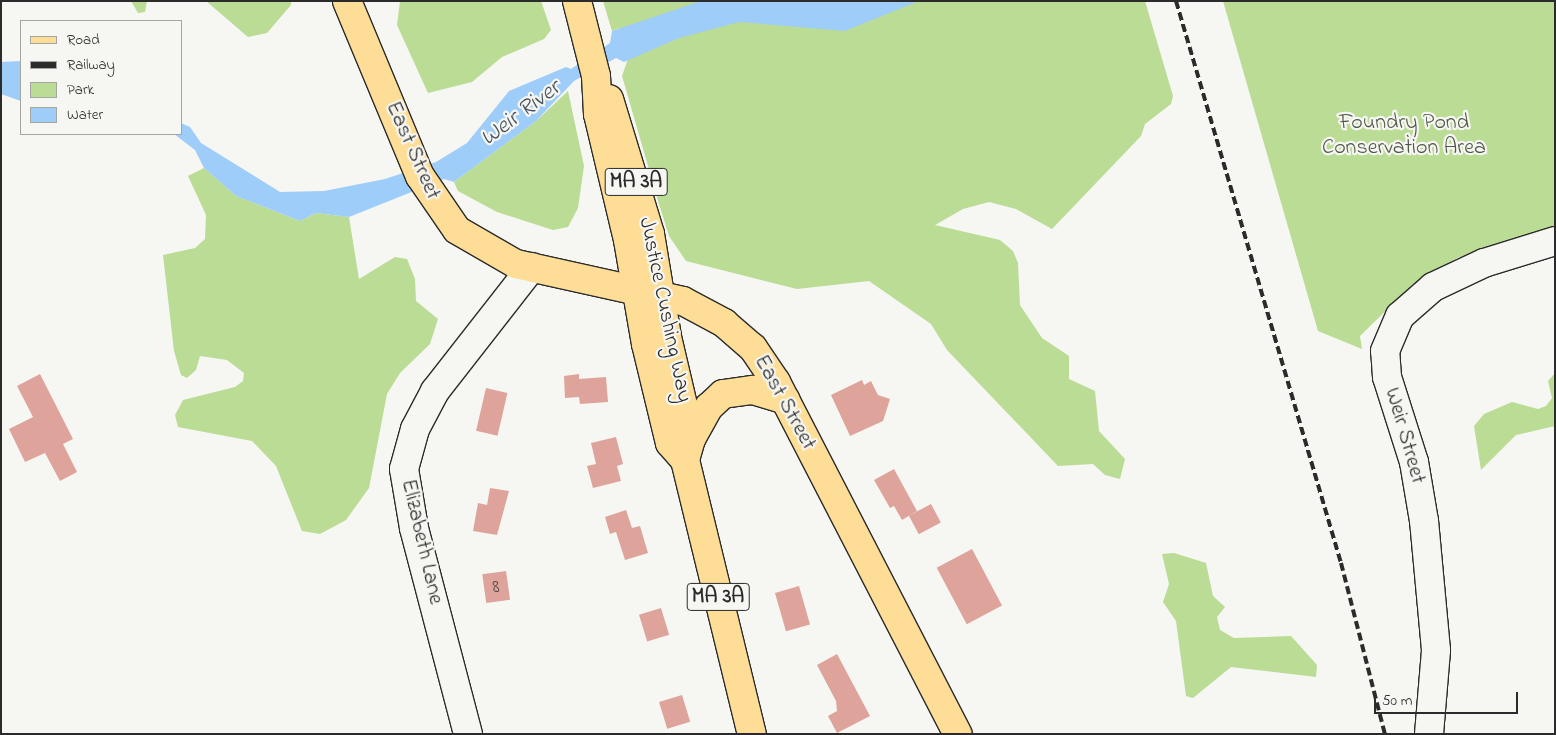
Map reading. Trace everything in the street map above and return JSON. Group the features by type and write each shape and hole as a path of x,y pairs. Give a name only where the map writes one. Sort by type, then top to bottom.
{"main road":[{"name":"East Street","path":"347,1 411,153 442,214 472,242 532,267 648,290 693,305 735,331 761,358 785,400 958,734"},
{"name":"Justice Cushing Way","path":"577,1 594,64 616,111 631,163 670,444 688,450 752,734"},
{"path":"688,450 709,407 723,394 753,390 785,400"}],"street":[{"name":"Weir Street","path":"1429,734 1436,650 1424,521 1414,462 1387,378 1387,345 1400,316 1433,286 1484,263 1555,241"},
{"name":"Elizabeth Lane","path":"468,734 414,528 405,462 415,429 435,391 532,267"}],"green space":[{"path":"131,1 147,1 145,12 138,13"},
{"path":"206,1 291,1 291,5 267,33 248,37"},
{"path":"400,1 541,1 551,30 544,39 502,57 472,82 428,93 397,25"},
{"path":"603,1 1145,1 1173,96 1171,104 1145,124 1141,136 1052,229 1016,209 989,202 963,209 935,225 1000,240 1013,251 1018,263 1020,305 1042,338 1069,356 1069,379 1095,391 1099,431 1125,459 1120,479 1105,475 1093,464 1058,466 947,350 931,324 869,281 797,289 686,261 669,236 622,76 628,59 620,28 612,31"},
{"name":"Foundry Pond Conservation Area","path":"1223,1 1555,1 1555,230 1457,258 1412,285 1360,336 1362,349 1318,331"},
{"path":"568,91 584,166 578,208 568,227 553,230 497,212 458,191 454,182 536,121"},
{"path":"204,168 236,196 300,221 316,213 349,217 359,279 395,257 407,259 415,279 416,301 438,319 430,344 400,373 387,394 369,488 346,520 320,534 302,531 276,466 252,441 178,427 175,415 183,400 235,387 243,381 244,373 227,360 200,356 196,370 187,378 181,375 174,351 163,255 195,248 205,239 206,215 188,176"},
{"path":"1555,373 1555,426 1516,435 1481,470 1474,426 1484,414 1512,402 1538,409 1546,406 1552,398 1548,381"},
{"path":"1174,553 1206,563 1213,596 1225,607 1217,617 1220,630 1234,638 1291,636 1317,665 1316,677 1231,667 1193,698 1186,696 1176,621 1163,602 1169,584 1162,554"}],"water":[{"name":"Weir River","path":"701,1 919,1 845,31 739,22 679,38 624,62 616,58 574,81 536,121 454,182 444,179 349,217 316,213 300,221 236,196 204,168 195,150 175,135 182,135 182,123 190,127 201,143 280,192 324,191 385,179 436,162 467,143 509,91 566,67 571,69 610,43 612,31"},
{"path":"20,61 20,101 1,94 1,62"}],"building":[{"path":"40,374 73,439 63,444 77,472 60,481 45,453 25,462 9,429 33,417 17,386"},
{"path":"579,374 579,379 606,377 608,402 580,404 579,397 565,398 564,376"},
{"path":"862,380 864,385 871,381 878,395 890,399 883,421 850,436 831,395"},
{"path":"486,388 507,393 498,436 476,431"},
{"path":"616,437 623,464 617,466 621,481 593,488 587,466 596,464 591,443"},
{"path":"894,469 917,511 902,520 894,506 890,508 874,480"},
{"path":"490,488 509,491 497,535 473,531 478,503 487,505"},
{"path":"931,504 941,523 919,534 909,516"},
{"path":"626,510 632,528 640,526 648,553 625,560 616,532 610,534 605,517"},
{"path":"972,549 1002,606 967,624 937,568"},
{"path":"506,571 510,600 486,603 482,574"},
{"path":"799,586 810,624 786,631 775,593"},
{"path":"661,608 669,635 647,642 639,615"},
{"path":"837,654 870,716 837,733 828,716 837,711 836,701 817,665"},
{"path":"682,695 690,722 667,729 659,702"}],"railway":[{"path":"1176,1 1341,563 1385,734"}]}
